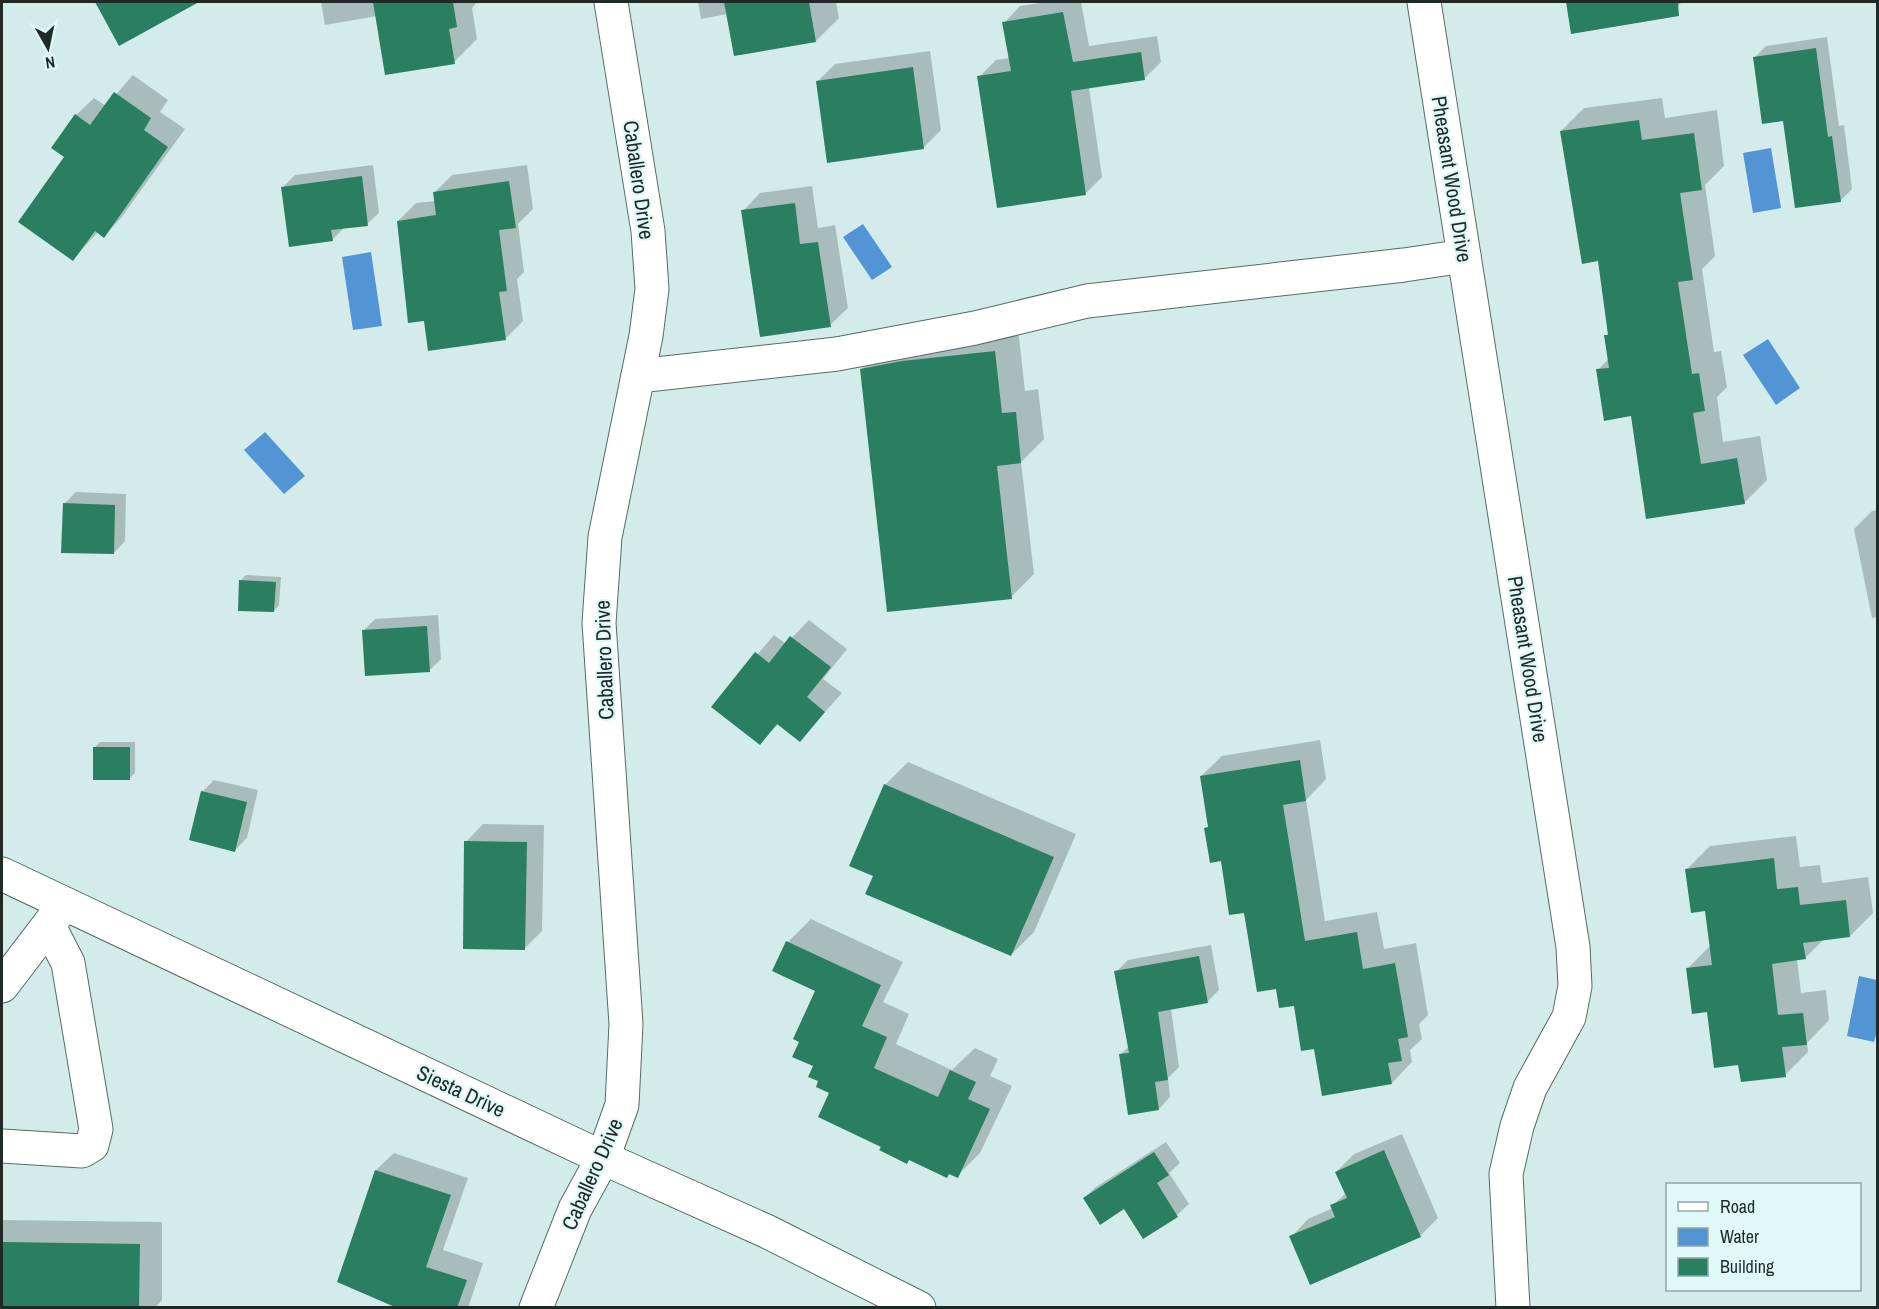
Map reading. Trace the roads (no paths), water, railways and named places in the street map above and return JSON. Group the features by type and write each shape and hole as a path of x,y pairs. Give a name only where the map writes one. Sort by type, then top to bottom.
{"street":[{"name":"Caballero Drive","path":"536,1308 575,1209 603,1158 622,1105 626,1024 598,623 605,537 638,376 652,289 649,243 611,2"},
{"name":"Pheasant Wood Drive","path":"1424,2 1574,956 1575,986 1569,1017 1530,1088 1517,1126 1506,1174 1513,1308"},
{"path":"638,376 837,354 975,328 1087,301 1404,265 1464,256"},
{"name":"Siesta Drive","path":"2,874 57,915 766,1231 919,1308"},
{"path":"2,986 57,915"},
{"path":"2,1146 82,1151 92,1145 96,1129 68,963 57,915"}],"water":[{"path":"1771,148 1781,208 1753,213 1743,153"},
{"path":"863,224 892,267 872,280 843,237"},
{"path":"371,252 382,326 353,330 342,257"},
{"path":"1768,339 1800,388 1776,405 1743,355"},
{"path":"265,432 305,476 284,494 244,450"},
{"path":"1859,976 1877,980 1878,1027 1874,1042 1847,1036"}]}
